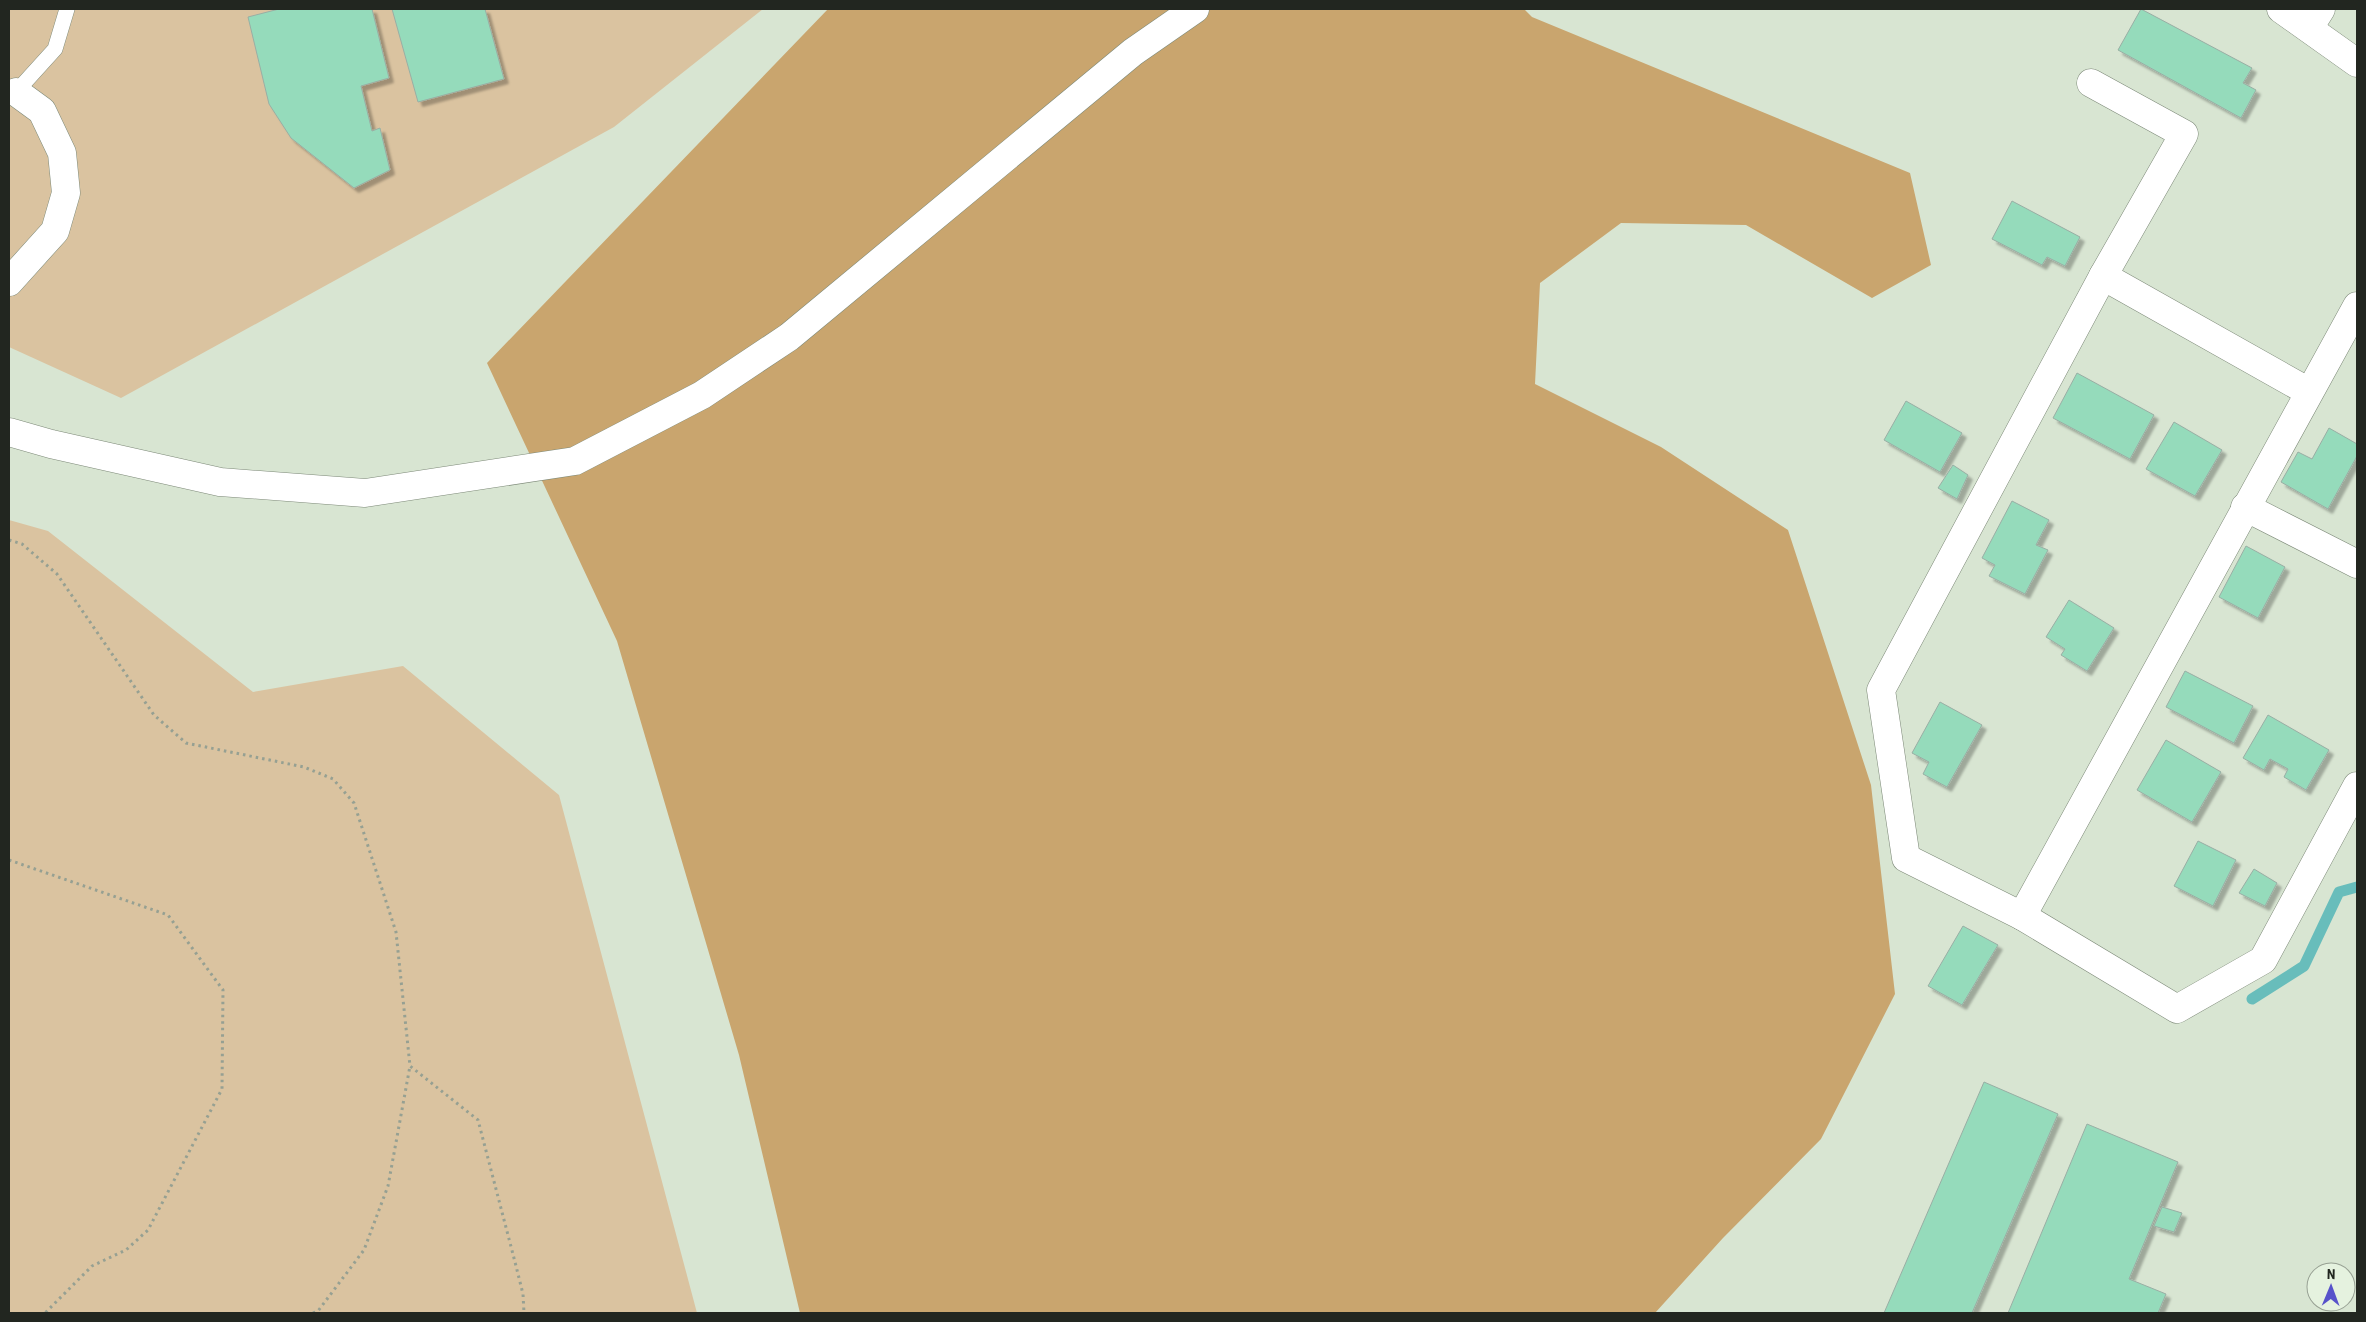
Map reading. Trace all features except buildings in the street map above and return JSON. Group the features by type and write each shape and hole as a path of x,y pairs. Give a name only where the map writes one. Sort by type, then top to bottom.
{"street":[{"path":"9,432 51,444 220,482 365,493 575,461 702,395 789,337 1133,52 1195,9"},
{"path":"2281,9 2315,18 2357,63"},
{"path":"2091,83 2184,134 2103,276 1882,690 1906,858 2022,916 2177,1009 2263,960 2357,786"},
{"path":"9,282 56,231 66,193 62,153 42,111 16,92"},
{"path":"2103,276 2309,392"},
{"path":"2022,916 2309,392 2350,337 2357,306"},
{"path":"2245,507 2357,564"}],"lane":[{"path":"16,92 55,49 67,9"}],"path":[{"path":"9,540 22,544 57,574 154,715 186,743 304,767 333,779 354,803 396,932 410,1066 388,1186 364,1250 318,1311 313,1313"},
{"path":"9,860 168,915 223,990 222,1089 148,1230 126,1250 92,1266 46,1313"},
{"path":"410,1066 478,1120 523,1294 524,1313"}],"shaded area":[{"path":"9,9 763,9 614,127 121,398 9,347"},
{"path":"828,9 1524,9 1532,17 1910,173 1931,265 1872,298 1746,225 1621,223 1540,283 1535,384 1661,447 1788,530 1871,785 1895,994 1821,1139 1723,1238 1655,1313 800,1313 739,1055 617,641 487,363"},
{"path":"9,520 48,531 253,692 403,666 559,795 697,1313 9,1313"}],"waterway":[{"path":"2252,999 2304,966 2339,892 2357,887"}]}
